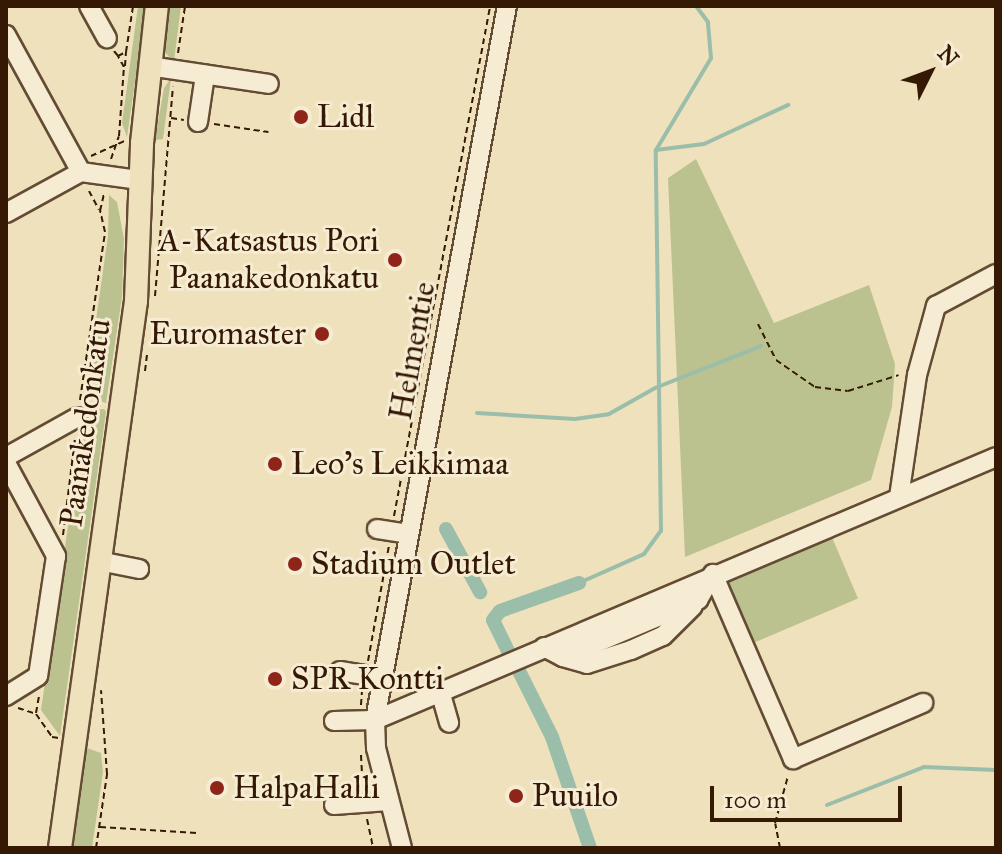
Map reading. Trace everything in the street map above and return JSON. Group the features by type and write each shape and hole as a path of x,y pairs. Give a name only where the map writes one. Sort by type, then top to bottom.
{"main road":[{"name":"Paanakedonkatu","path":"60,848 136,301 139,180 157,6"}],"street":[{"path":"89,6 107,38"},
{"name":"Helmentie","path":"402,848 376,748 375,720 507,6"},
{"path":"6,35 78,167 108,178 139,180"},
{"path":"149,66 269,84"},
{"path":"198,122 205,75"},
{"path":"6,213 78,167"},
{"path":"899,497 917,375 936,306 996,274"},
{"path":"6,457 78,417"},
{"path":"334,721 375,720 713,574 996,457"},
{"name":"Paanakedonkatu","path":"6,463 56,556 39,681"},
{"path":"377,529 409,534"},
{"path":"99,561 139,569"},
{"path":"544,647 563,657 698,600 713,574"},
{"path":"713,574 793,759 923,703"},
{"path":"340,671 383,678"},
{"path":"7,700 39,681"},
{"path":"440,691 449,723"},
{"path":"334,805 389,801"}],"path":[{"path":"61,547 108,178 113,147 119,136 124,67 133,6"},
{"path":"107,38 124,67"},
{"path":"118,56 126,52"},
{"path":"169,118 268,132"},
{"path":"78,167 113,147 142,143"},
{"path":"758,324 776,360 815,387 848,391 907,372 917,375"},
{"path":"36,714 39,681"},
{"path":"96,848 107,774 101,682"},
{"path":"7,700 36,714 52,737 74,741"},
{"path":"780,848 775,823 793,759"},
{"path":"99,827 197,833"}],"green space":[{"path":"138,6 146,6 127,137 122,123"},
{"path":"169,6 181,6 174,61 162,50"},
{"path":"171,78 163,139 155,140 164,88"},
{"path":"696,159 774,323 869,285 895,364 892,407 871,480 685,557 668,178"},
{"path":"109,195 117,202 124,239 122,297 106,403 85,397 108,236"},
{"path":"104,409 60,736 41,710 85,410"},
{"path":"831,535 858,599 753,643 726,580"},
{"path":"84,747 101,753 103,772 92,848 71,848"}],"waterway":[{"path":"579,583 644,554 661,531 656,150 711,58 708,22 696,6"},
{"path":"656,150 704,144 788,105"},
{"path":"477,413 575,419 609,414 655,388 761,346"},
{"path":"446,529 480,592"},
{"path":"508,651 493,620 500,611 579,583"},
{"path":"518,669 552,737 590,848"},
{"path":"827,805 924,767 996,770"}],"place":[{"name":"Lidl","path":"301,117"},
{"name":"A-Katsastus Pori Paanakedonkatu","path":"395,260"},
{"name":"Euromaster","path":"322,334"},
{"name":"Leo's Leikkimaa","path":"275,464"},
{"name":"Stadium Outlet","path":"295,564"},
{"name":"SPR Kontti","path":"275,679"},
{"name":"HalpaHalli","path":"217,788"},
{"name":"Puuilo","path":"516,796"}]}
